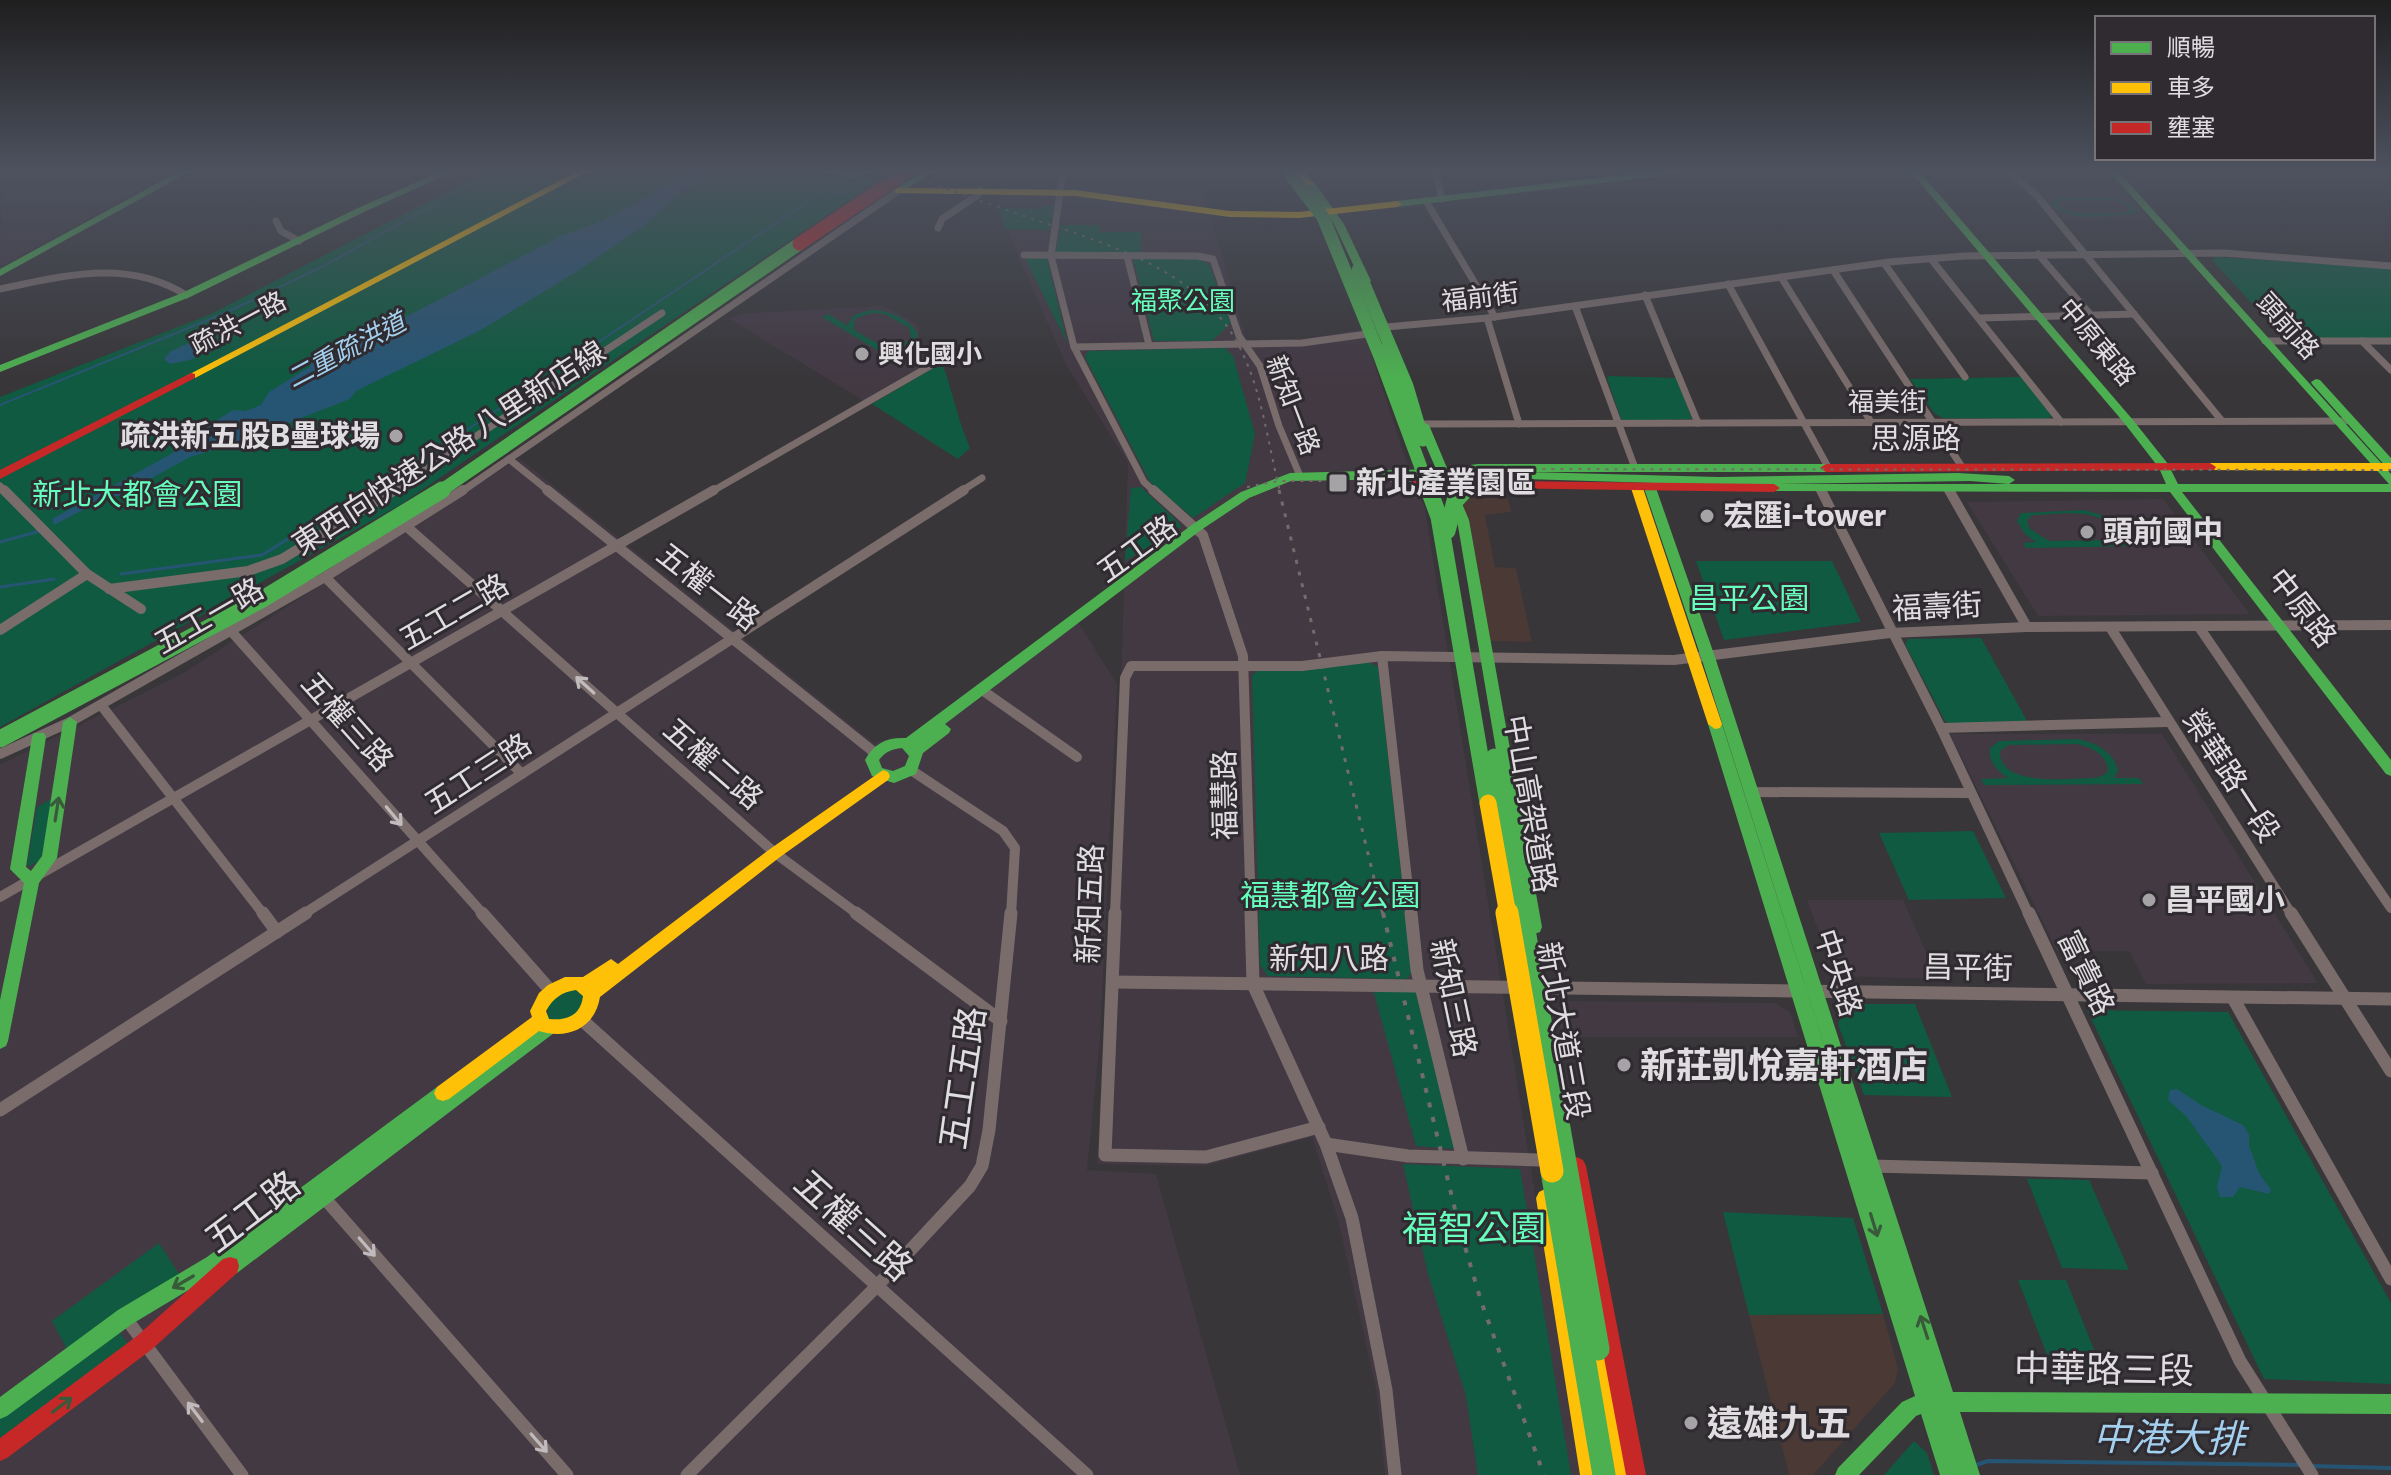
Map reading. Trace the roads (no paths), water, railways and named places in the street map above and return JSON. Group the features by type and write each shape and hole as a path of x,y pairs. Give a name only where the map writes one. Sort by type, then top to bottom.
{"main road":[{"path":"0,273 61,240"},
{"name":"疏洪一路","path":"0,468 440,240"},
{"name":"疏洪一路","path":"0,475 453,240"},
{"name":"東西向快速公路 八里新店線","path":"0,729 183,633 361,533 565,401 795,240"},
{"name":"東西向快速公路 八里新店線","path":"0,739 185,642 386,527 808,240"},
{"path":"1332,240 1367,334 1432,479"},
{"name":"中山高架道路","path":"1333,240 1434,501 1450,574 1604,1475"},
{"path":"1338,240 1371,312 1432,479"},
{"name":"中山高架道路","path":"1343,240 1407,386 1423,443 1452,523 1621,1475"},
{"path":"1348,240 1386,327 1422,424 1432,479"},
{"name":"中原東路","path":"1975,240 2129,422 2169,478"},
{"name":"頭前路","path":"2180,240 2194,254"},
{"name":"頭前路","path":"2182,240 2389,475"},
{"path":"0,369 186,295 299,241"},
{"name":"思源路","path":"1432,479 1478,468 1828,467 2169,478"},
{"path":"1450,574 1446,519 1451,504 1464,490 1491,478 1732,481 1965,473"},
{"name":"思源路","path":"1432,479 1965,473"},
{"name":"思源路","path":"1432,479 1644,488 1953,484 2001,474 2028,480 2389,475"},
{"name":"五工路","path":"912,748 1245,495 1282,479 1300,476 1432,479"},
{"name":"思源路","path":"1793,487 1948,489 2169,478"},
{"name":"中原路","path":"2169,478 2391,770"},
{"name":"五工路","path":"1200,531 1255,496 1285,486 1432,479"},
{"name":"新北大道三段","path":"1432,479 1445,516 1472,657 1614,1475"},
{"name":"中央路","path":"1644,488 1702,658 1807,992 1871,1166 1948,1401 1950,1475"},
{"name":"新北大道三段","path":"1472,657 1527,986 1636,1475"},
{"name":"中央路","path":"1702,658 1752,792 1856,1164 1927,1402 1970,1475"},
{"path":"0,1041 32,881 49,858 70,722"},
{"path":"32,881 18,869 39,737"},
{"path":"588,989 877,766 888,744 912,748 916,762 911,770 901,776 877,766"},
{"path":"572,983 588,989 592,1006 582,1020 561,1030 544,1025 539,1006 551,991 572,983"},
{"name":"新北大道三段","path":"1527,986 1539,1160 1590,1475"},
{"name":"五工路","path":"0,1451 144,1343 218,1275 320,1193 544,1025"},
{"name":"五工路","path":"0,1409 125,1317 214,1264 320,1193"},
{"path":"1845,1475 1909,1409 1927,1402"},
{"name":"中華路三段","path":"1927,1402 2391,1404"}],"street":[{"name":"五工一路","path":"0,754 70,722 325,577 509,459 826,240"},
{"path":"1053,240 1051,256 1074,347 1147,487 1200,531"},
{"path":"1453,240 1491,317 1519,424"},
{"path":"2074,240 2222,421"},
{"path":"2038,254 2090,314"},
{"name":"福前街","path":"1386,327 1491,317 1884,263 1989,255 2243,254 2391,266"},
{"name":"新知一路","path":"1024,255 1213,259 1239,336 1260,366 1279,426 1300,476"},
{"path":"1127,256 1149,345"},
{"path":"1931,259 2061,422"},
{"path":"1884,263 1965,377"},
{"path":"1833,270 1935,422 1965,473"},
{"path":"0,289 99,271 171,282 186,295"},
{"path":"1781,277 1871,422"},
{"path":"1728,284 1828,467"},
{"path":"1645,295 1698,423"},
{"path":"1575,306 1635,468"},
{"path":"109,589 248,571 282,559 389,494 662,313"},
{"path":"1980,318 2134,314"},
{"path":"1074,347 1302,343 1367,334"},
{"path":"2272,340 2391,341"},
{"path":"2362,341 2391,370"},
{"name":"五工二路","path":"0,897 930,366"},
{"name":"福美街","path":"1422,424 2344,421"},
{"name":"五權一路","path":"509,459 735,638 877,766"},
{"name":"五工三路","path":"0,1110 982,478"},
{"path":"0,486 87,574 141,609"},
{"name":"富貴路","path":"1821,489 1890,633 1941,728 2240,1361 2312,1475"},
{"path":"1948,489 2027,627"},
{"name":"五權二路","path":"406,526 772,850 1001,1021"},
{"name":"福慧路","path":"1200,531 1245,666 1253,984 1319,1127 1352,1218 1386,1390 1395,1475"},
{"path":"0,630 87,574"},
{"path":"325,577 522,774"},
{"name":"福壽街","path":"1140,664 1326,664 1382,656 1702,658 1890,633 2027,627 2391,625"},
{"name":"榮華路一段","path":"2110,627 2391,1071"},
{"path":"2199,627 2391,908"},
{"name":"五權三路","path":"231,631 551,991"},
{"name":"新知三路","path":"1382,656 1420,985 1463,1159"},
{"name":"新知五路","path":"1140,664 1128,668 1125,678 1105,1155 1206,1157 1319,1127"},
{"path":"986,692 1077,757"},
{"path":"101,705 277,932"},
{"path":"1941,728 2168,722"},
{"name":"五工一路","path":"0,760 39,737"},
{"name":"五工五路","path":"687,1475 877,1286 970,1186 982,1166 1001,1021 1016,869 1015,848 1003,831 911,770"},
{"path":"1752,792 1970,793"},
{"name":"新知八路","path":"1113,982 1527,986"},
{"name":"昌平街","path":"1527,986 2391,999"},
{"path":"2233,998 2391,1279"},
{"name":"五權三路","path":"582,1020 1087,1475"},
{"path":"1326,1144 1408,1156 1539,1160"},
{"path":"1871,1166 2152,1173"},
{"path":"320,1193 567,1475"},
{"path":"125,1317 242,1475"}],"water":[{"path":"554,240 624,240 481,330 356,391 350,399 234,444 190,457 119,496 108,497 54,525 52,519 171,454 185,440 233,410 245,411 261,405 269,392 311,366 308,363 326,354 331,356"},
{"path":"205,336 216,337 216,346 190,360 170,364 164,359 171,351"},
{"path":"2177,1089 2201,1105 2243,1125 2249,1135 2249,1146 2259,1173 2271,1190 2269,1194 2240,1187 2233,1197 2220,1197 2217,1187 2222,1166 2187,1117 2168,1100 2170,1090"}],"waterway":[{"path":"0,405 225,313 324,266 371,240"},
{"path":"365,492 484,419 751,240"},
{"path":"121,574 262,555 368,490"},
{"name":"二重疏洪道","path":"0,542 40,531"},
{"name":"二重疏洪道","path":"0,587 54,579"},
{"name":"中港大排","path":"1976,1465 1988,1461 2299,1465"},
{"name":"中港大排","path":"2311,1466 2391,1468"}],"railway":[{"path":"1094,240 1174,278 1200,297 1222,319 1247,363 1259,399 1278,481"},
{"path":"1278,481 1421,481 1493,469 2391,470"},
{"path":"1247,487 1278,481"},
{"path":"1278,481 1280,492"},
{"path":"1279,490 1383,915"},
{"path":"1383,913 1460,1230 1481,1301 1544,1475"}],"place":[{"name":"興化國小","path":"862,354"},
{"name":"疏洪新五股B壘球場","path":"396,436"},
{"name":"新北產業園區","path":"1338,483"},
{"name":"宏匯i-tower","path":"1707,516"},
{"name":"頭前國中","path":"2087,532"},
{"name":"昌平國小","path":"2149,900"},
{"name":"新莊凱悅嘉軒酒店","path":"1624,1065"},
{"name":"遠雄九五","path":"1691,1423"}],"park label":[{"name":"福聚公園","path":"1183,301"},
{"name":"新北大都會公園","path":"137,495"},
{"name":"昌平公園","path":"1749,599"},
{"name":"福慧都會公園","path":"1330,896"},
{"name":"福智公園","path":"1474,1228"}]}
